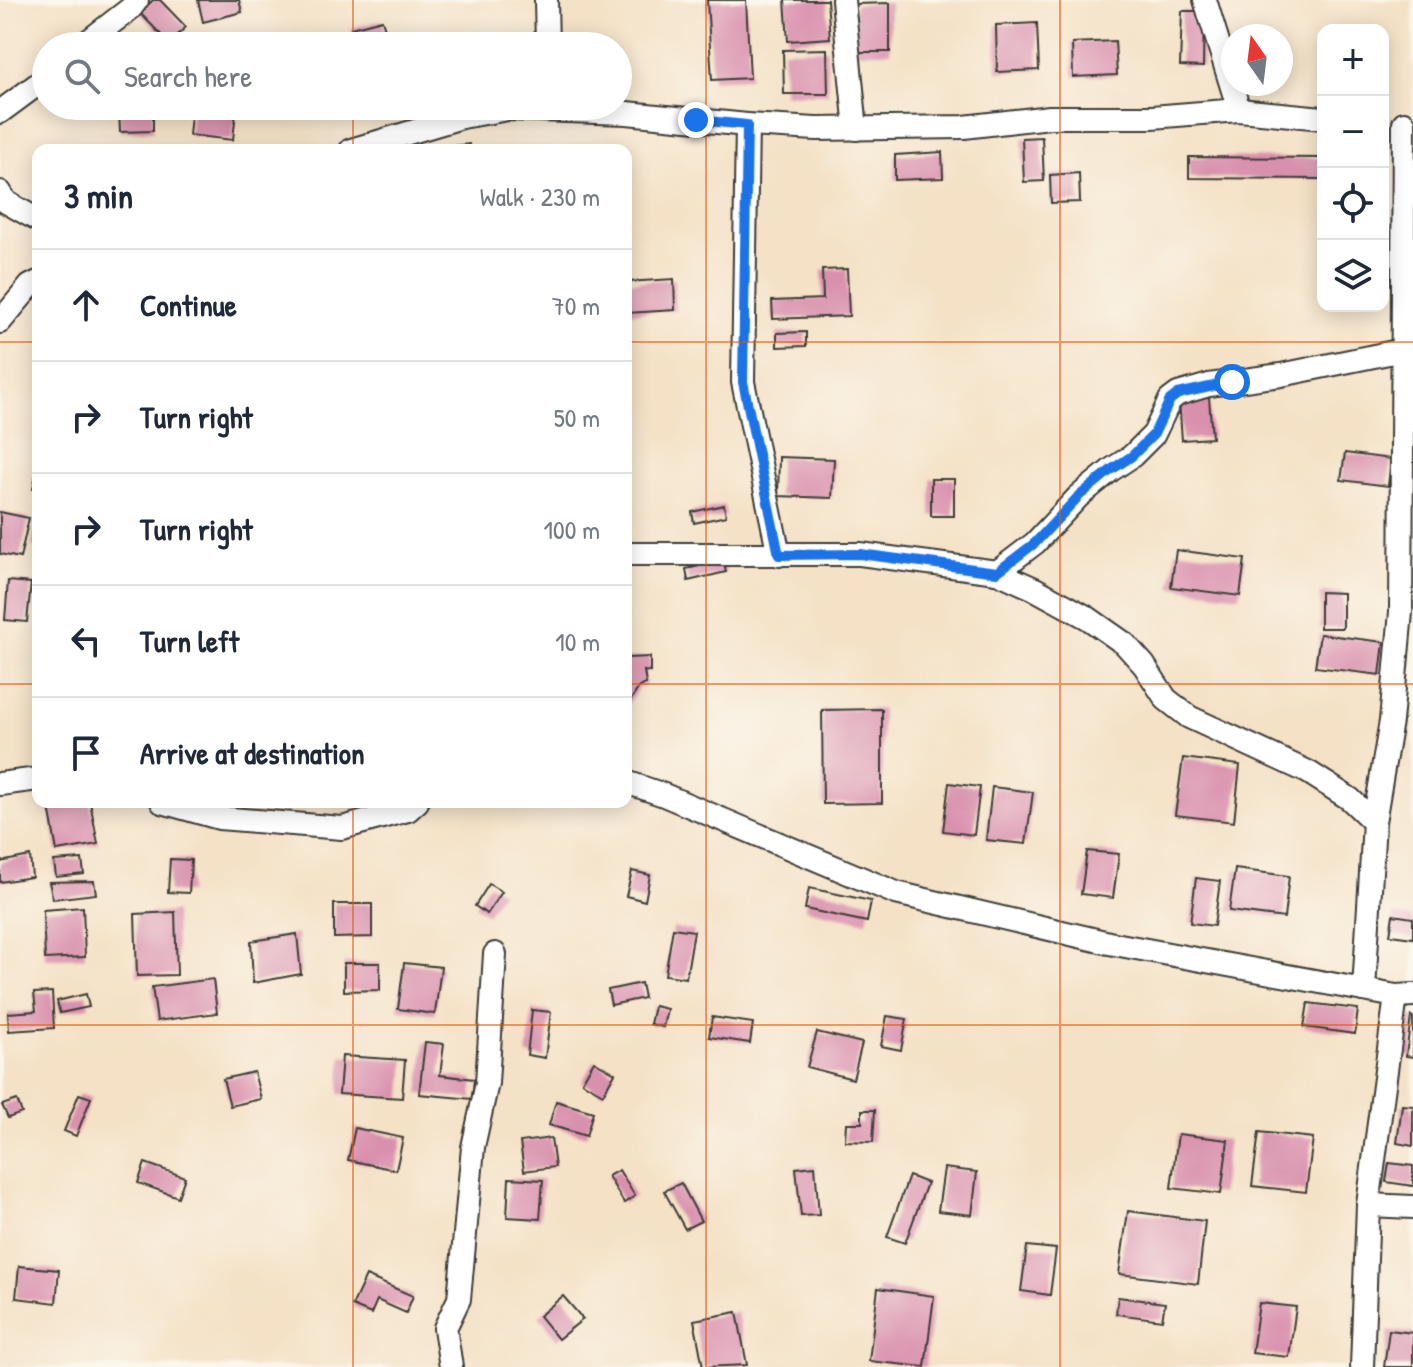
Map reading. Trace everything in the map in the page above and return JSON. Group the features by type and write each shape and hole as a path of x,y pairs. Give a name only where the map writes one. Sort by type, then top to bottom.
{"street":[{"path":"100,32 137,0"},
{"path":"546,0 547,32"},
{"path":"843,0 856,129"},
{"path":"1205,0 1239,110"},
{"path":"0,112 32,88"},
{"path":"632,114 747,125 856,129 964,127 1050,117 1152,117 1239,110 1317,117"},
{"path":"410,141 464,120"},
{"path":"1364,990 1374,822 1407,612 1408,348 1400,123"},
{"path":"747,125 743,382 779,555"},
{"path":"2,200 32,217"},
{"path":"0,322 32,285"},
{"path":"997,572 1035,543 1078,497 1132,456 1154,434 1170,400 1178,394 1209,385 1281,375 1408,348"},
{"path":"632,554 860,554 997,572 1088,618 1125,644 1144,665 1166,699 1189,717 1308,772 1350,799 1374,822"},
{"path":"0,784 32,780"},
{"path":"632,784 896,893 1109,943 1404,996 1368,1205 1362,1367"},
{"path":"183,808 219,818 342,828 410,808"},
{"path":"451,1367 445,1328 459,1299 473,1147 487,1083 495,954"},
{"path":"1368,1205 1413,1207"}],"building":[{"path":"153,0 160,0 186,27 181,32 158,32 140,13"},
{"path":"198,0 239,0 242,12 203,22"},
{"path":"707,0 746,0 750,78 712,80"},
{"path":"785,0 827,0 830,38 788,41"},
{"path":"890,3 890,52 856,52 855,4"},
{"path":"1182,11 1204,11 1203,67 1180,66"},
{"path":"382,20 386,32 352,32 351,28"},
{"path":"1037,23 1039,70 997,72 996,25"},
{"path":"1115,41 1117,75 1073,77 1072,43"},
{"path":"827,49 828,94 784,94 783,50"},
{"path":"119,120 153,120 153,131 120,132"},
{"path":"191,120 235,120 233,140 189,135"},
{"path":"1042,137 1044,181 1024,182 1022,138"},
{"path":"942,152 943,178 895,180 895,155"},
{"path":"1189,157 1317,158 1317,179 1189,178"},
{"path":"1079,173 1080,202 1051,203 1050,175"},
{"path":"847,269 849,316 773,319 772,301 823,299 822,270"},
{"path":"674,279 675,310 632,313 632,282"},
{"path":"806,332 806,346 777,347 777,333"},
{"path":"1209,397 1212,438 1182,440 1179,400"},
{"path":"1345,453 1391,459 1388,486 1341,480"},
{"path":"779,457 834,459 832,498 778,496"},
{"path":"931,479 954,479 954,516 931,516"},
{"path":"724,505 726,516 694,523 692,512"},
{"path":"0,512 29,518 20,558 0,554"},
{"path":"1176,550 1245,559 1240,596 1171,587"},
{"path":"723,561 726,572 688,581 686,569"},
{"path":"8,581 31,583 27,622 5,620"},
{"path":"1320,592 1343,593 1343,628 1320,628"},
{"path":"1320,634 1384,642 1380,675 1315,667"},
{"path":"650,657 650,672 644,671 646,684 639,687 632,698 632,658"},
{"path":"882,709 882,803 823,804 822,710"},
{"path":"1183,758 1240,765 1234,822 1175,815"},
{"path":"949,783 980,787 974,835 943,831"},
{"path":"992,787 1033,792 1026,844 986,840"},
{"path":"49,808 91,808 98,844 57,851"},
{"path":"1087,851 1119,854 1113,898 1081,894"},
{"path":"30,856 32,877 0,882 0,862"},
{"path":"82,859 84,874 56,877 54,861"},
{"path":"170,859 191,860 189,893 168,892"},
{"path":"1235,869 1289,876 1284,918 1229,911"},
{"path":"632,871 650,875 645,901 626,896"},
{"path":"1196,878 1220,881 1214,926 1190,923"},
{"path":"94,881 96,894 53,899 49,882"},
{"path":"489,884 502,892 487,914 475,906"},
{"path":"809,888 871,901 867,922 805,909"},
{"path":"334,904 372,904 372,937 334,938"},
{"path":"83,907 85,957 45,959 43,910"},
{"path":"175,912 177,975 137,976 135,914"},
{"path":"1393,915 1413,918 1413,938 1390,935"},
{"path":"673,928 694,931 686,978 665,975"},
{"path":"297,934 301,974 253,983 251,941"},
{"path":"344,963 380,963 380,990 344,991"},
{"path":"404,963 441,967 435,1014 398,1009"},
{"path":"213,979 217,1013 157,1021 152,987"},
{"path":"641,983 644,998 611,1005 608,990"},
{"path":"52,992 54,1028 9,1031 8,1013 36,1011 34,993"},
{"path":"86,994 89,1007 60,1013 57,1001"},
{"path":"1308,1003 1358,1009 1355,1034 1304,1027"},
{"path":"654,1006 667,1009 663,1027 650,1024"},
{"path":"532,1010 551,1012 545,1058 527,1055"},
{"path":"887,1016 907,1019 901,1050 881,1046"},
{"path":"712,1017 753,1023 750,1043 709,1037"},
{"path":"1413,1017 1413,1057 1406,1056"},
{"path":"817,1032 862,1043 853,1079 807,1067"},
{"path":"425,1042 444,1044 440,1075 474,1079 472,1099 419,1094"},
{"path":"342,1056 405,1060 402,1098 339,1094"},
{"path":"594,1061 615,1073 603,1094 582,1082"},
{"path":"254,1072 261,1099 230,1106 223,1079"},
{"path":"79,1094 91,1098 76,1136 64,1131"},
{"path":"17,1100 22,1113 8,1118 2,1105"},
{"path":"556,1101 593,1112 586,1136 549,1125"},
{"path":"1402,1105 1413,1106 1413,1146 1397,1143"},
{"path":"862,1110 875,1110 873,1142 845,1141 846,1123 862,1123"},
{"path":"355,1128 403,1138 396,1170 348,1160"},
{"path":"1259,1132 1313,1138 1306,1192 1252,1186"},
{"path":"1178,1134 1228,1140 1221,1194 1171,1188"},
{"path":"551,1138 555,1167 524,1171 520,1142"},
{"path":"145,1163 185,1177 178,1197 138,1183"},
{"path":"1389,1163 1413,1166 1413,1186 1386,1182"},
{"path":"815,1166 819,1215 801,1216 796,1168"},
{"path":"944,1168 977,1172 972,1215 938,1211"},
{"path":"619,1170 635,1196 624,1203 608,1176"},
{"path":"909,1176 927,1183 905,1243 887,1237"},
{"path":"509,1178 543,1180 540,1219 507,1217"},
{"path":"681,1183 701,1221 685,1229 664,1191"},
{"path":"1128,1211 1205,1221 1198,1284 1119,1274"},
{"path":"1027,1246 1056,1249 1050,1295 1021,1291"},
{"path":"19,1266 59,1270 56,1303 16,1298"},
{"path":"366,1276 413,1296 406,1313 377,1300 371,1314 352,1306"},
{"path":"878,1288 934,1296 925,1367 869,1361"},
{"path":"563,1296 583,1319 558,1339 539,1316"},
{"path":"1118,1297 1165,1303 1162,1320 1116,1314"},
{"path":"1259,1303 1296,1307 1289,1357 1252,1353"},
{"path":"737,1312 747,1365 703,1367 694,1320"},
{"path":"1389,1330 1413,1333 1413,1367 1384,1367"}],"route":[{"path":"696,120 747,125 743,382 779,555 860,554 997,572 1035,543 1078,497 1132,456 1154,434 1170,400 1178,394 1209,385 1232,382"}]}
